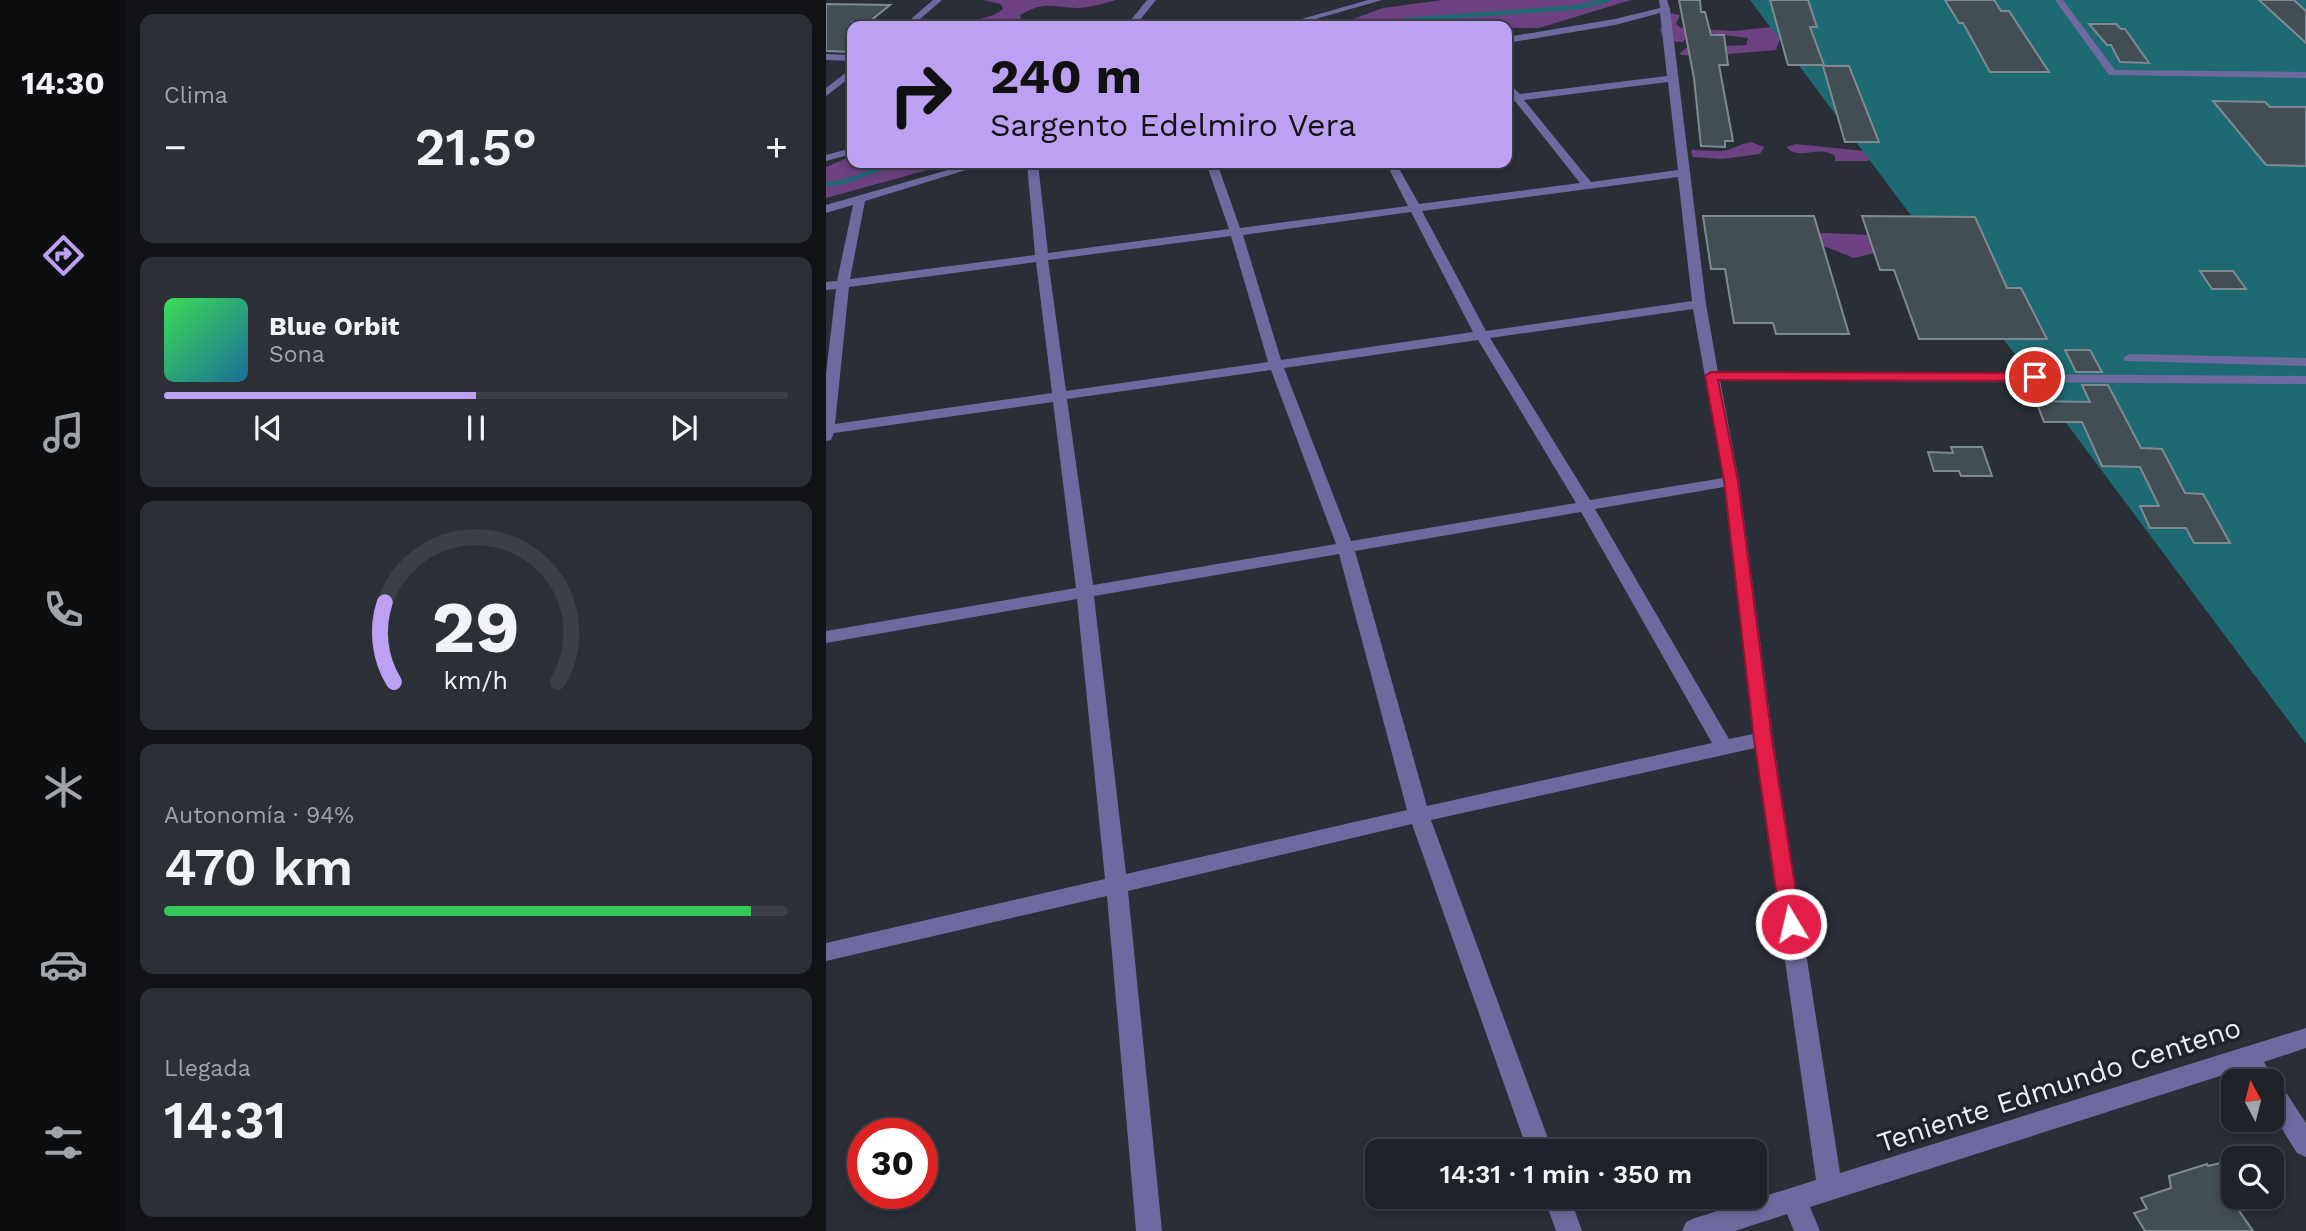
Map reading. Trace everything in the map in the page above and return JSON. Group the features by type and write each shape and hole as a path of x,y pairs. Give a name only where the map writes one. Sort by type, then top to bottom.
{"street":[{"path":"913,21 938,0"},
{"path":"1134,21 1152,0"},
{"path":"1300,21 1378,0"},
{"path":"2059,0 2112,73 2306,75"},
{"path":"1512,39 1615,22 1664,4 1699,304 1731,481 1763,739 1830,1189"},
{"path":"826,57 847,58"},
{"path":"826,93 847,75"},
{"path":"1512,99 1673,78"},
{"path":"1512,99 1587,184"},
{"path":"826,158 847,152"},
{"path":"826,209 967,168"},
{"path":"1032,168 1041,258 1062,396 1085,592 1117,885 1149,1231"},
{"path":"1213,168 1236,232 1276,365 1345,547 1419,815 1536,1139"},
{"path":"1394,168 1481,334 1585,506 1723,746"},
{"path":"826,286 1683,173"},
{"path":"826,437 843,284 860,199"},
{"path":"826,430 1699,304"},
{"path":"2144,377 2130,358 2306,362"},
{"path":"1711,376 2306,380"},
{"path":"826,637 1731,481"},
{"path":"826,952 1419,815 1763,739"},
{"name":"Teniente Edmundo Centeno","path":"1695,1231 1795,1202 2306,1038"},
{"path":"2247,1056 2256,1069"},
{"path":"2284,1111 2306,1145"},
{"path":"1795,1202 1807,1231"},
{"path":"1561,1209 1569,1231"}],"shaded area":[{"path":"983,0 1116,0 1082,8 1043,6 1020,15 1021,19 1042,21 975,21 994,15 1003,9 1001,4"},
{"path":"1442,0 1631,0 1539,28 1512,28 1512,21 1340,21 1383,8"},
{"path":"1670,13 1680,15 1676,24 1681,28 1733,31 1771,27 1781,36 1776,50 1706,56 1681,55 1686,48 1746,45 1748,38 1708,33 1687,36 1683,42 1664,41 1660,30"},
{"path":"1751,142 1764,147 1760,154 1722,159 1693,157 1691,152 1725,151"},
{"path":"1796,144 1864,151 1875,158 1867,161 1835,161 1835,156 1829,153 1797,153 1786,147"},
{"path":"847,158 847,168 935,168 826,198 826,167"},
{"path":"1814,234 1870,235 1899,247 1854,258 1826,247 1809,245"}],"water":[{"path":"1750,0 2306,0 2306,744"}],"building":[{"path":"1679,0 1700,0 1701,12 1705,12 1711,35 1724,35 1728,65 1719,65 1733,141 1725,141 1725,147 1701,146 1694,78"},
{"path":"1770,0 1808,0 1817,27 1810,27 1824,65 1788,65"},
{"path":"1945,0 1994,0 2001,11 2009,11 2049,72 1990,72 1963,23 1959,23"},
{"path":"2259,0 2294,0 2306,11 2306,43"},
{"path":"826,4 890,5 870,21 847,21 847,52 826,51"},
{"path":"2089,24 2116,24 2125,29 2149,63 2120,62 2111,45 2107,45"},
{"path":"1823,66 1849,66 1879,142 1845,142"},
{"path":"2213,101 2265,102 2270,107 2306,107 2306,166 2266,165"},
{"path":"1703,216 1814,216 1849,334 1776,334 1773,323 1734,323 1725,269 1711,269"},
{"path":"1862,216 1975,217 2007,288 2021,288 2047,339 1919,339 1894,270 1880,270"},
{"path":"2200,271 2233,271 2246,289 2212,289"},
{"path":"2065,350 2090,350 2102,372 2076,372"},
{"path":"2082,385 2108,385 2141,448 2162,449 2185,493 2203,494 2230,543 2194,543 2186,528 2150,528 2140,506 2159,506 2140,467 2102,466 2082,422 2044,422 2036,401 2090,402"},
{"path":"1951,447 1982,447 1992,476 1961,476 1959,471 1934,471 1928,452 1953,453"},
{"path":"2221,1163 2221,1209 2238,1209 2253,1231 2145,1231 2134,1213 2147,1209 2141,1198 2171,1188 2169,1176 2207,1164"}],"waterway":[{"path":"1403,21 1579,7 1608,0"},
{"path":"826,184 843,182 883,168"}],"route":[{"path":"1791,924 1763,739 1731,481 1711,376 2035,377"}]}
